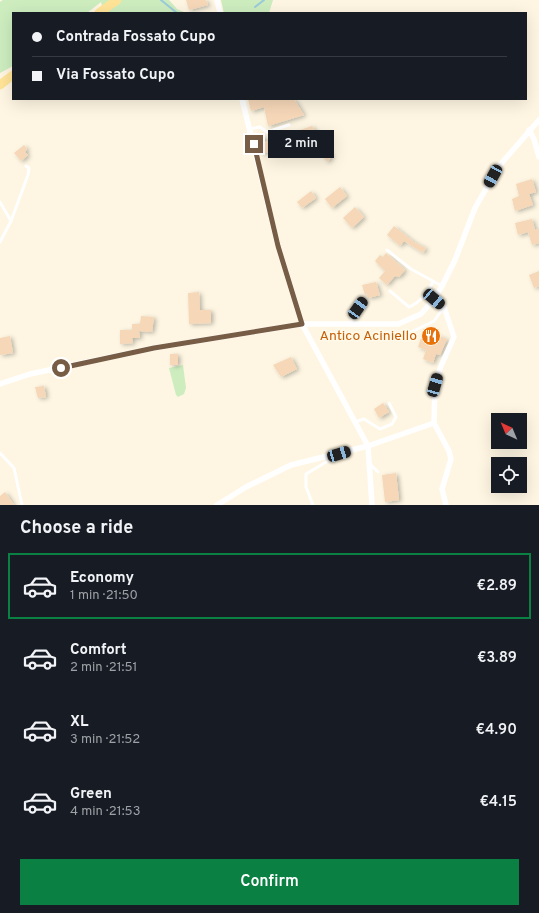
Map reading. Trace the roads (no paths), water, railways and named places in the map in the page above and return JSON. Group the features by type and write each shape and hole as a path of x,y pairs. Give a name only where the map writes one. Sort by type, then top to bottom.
{"main road":[{"path":"100,12 117,0"},
{"path":"0,85 12,76"}],"street":[{"path":"217,0 220,12"},
{"path":"242,100 278,246 302,324 368,446 372,505"},
{"path":"0,384 30,374 154,348 302,324 398,324 421,314 434,299 442,286 455,260 478,202 499,166 539,120"},
{"path":"529,130 534,139 539,157"},
{"path":"434,299 444,307 454,337 441,366 435,385 434,423 449,451 451,459 442,489 446,505"},
{"path":"217,505 246,487 291,465 368,446 434,423"}],"lane":[{"path":"250,129 260,127 267,132 289,125"},
{"path":"0,242 28,175 29,168 26,166"},
{"path":"0,202 10,220"},
{"path":"387,250 411,269 442,286"},
{"path":"390,291 409,307 417,304 427,293 433,282"},
{"path":"352,324 352,317 364,300"},
{"path":"407,334 434,321 444,307"},
{"path":"355,422 364,420 380,429 392,424 396,417 389,403"},
{"path":"0,453 14,468 22,505"},
{"path":"312,505 306,487 306,474 339,454"},
{"path":"370,464 378,472"}],"waterway":[{"path":"161,0 176,12"},
{"path":"255,7 264,0"}],"place":[{"name":"Antico Aciniello","path":"431,336"}]}
